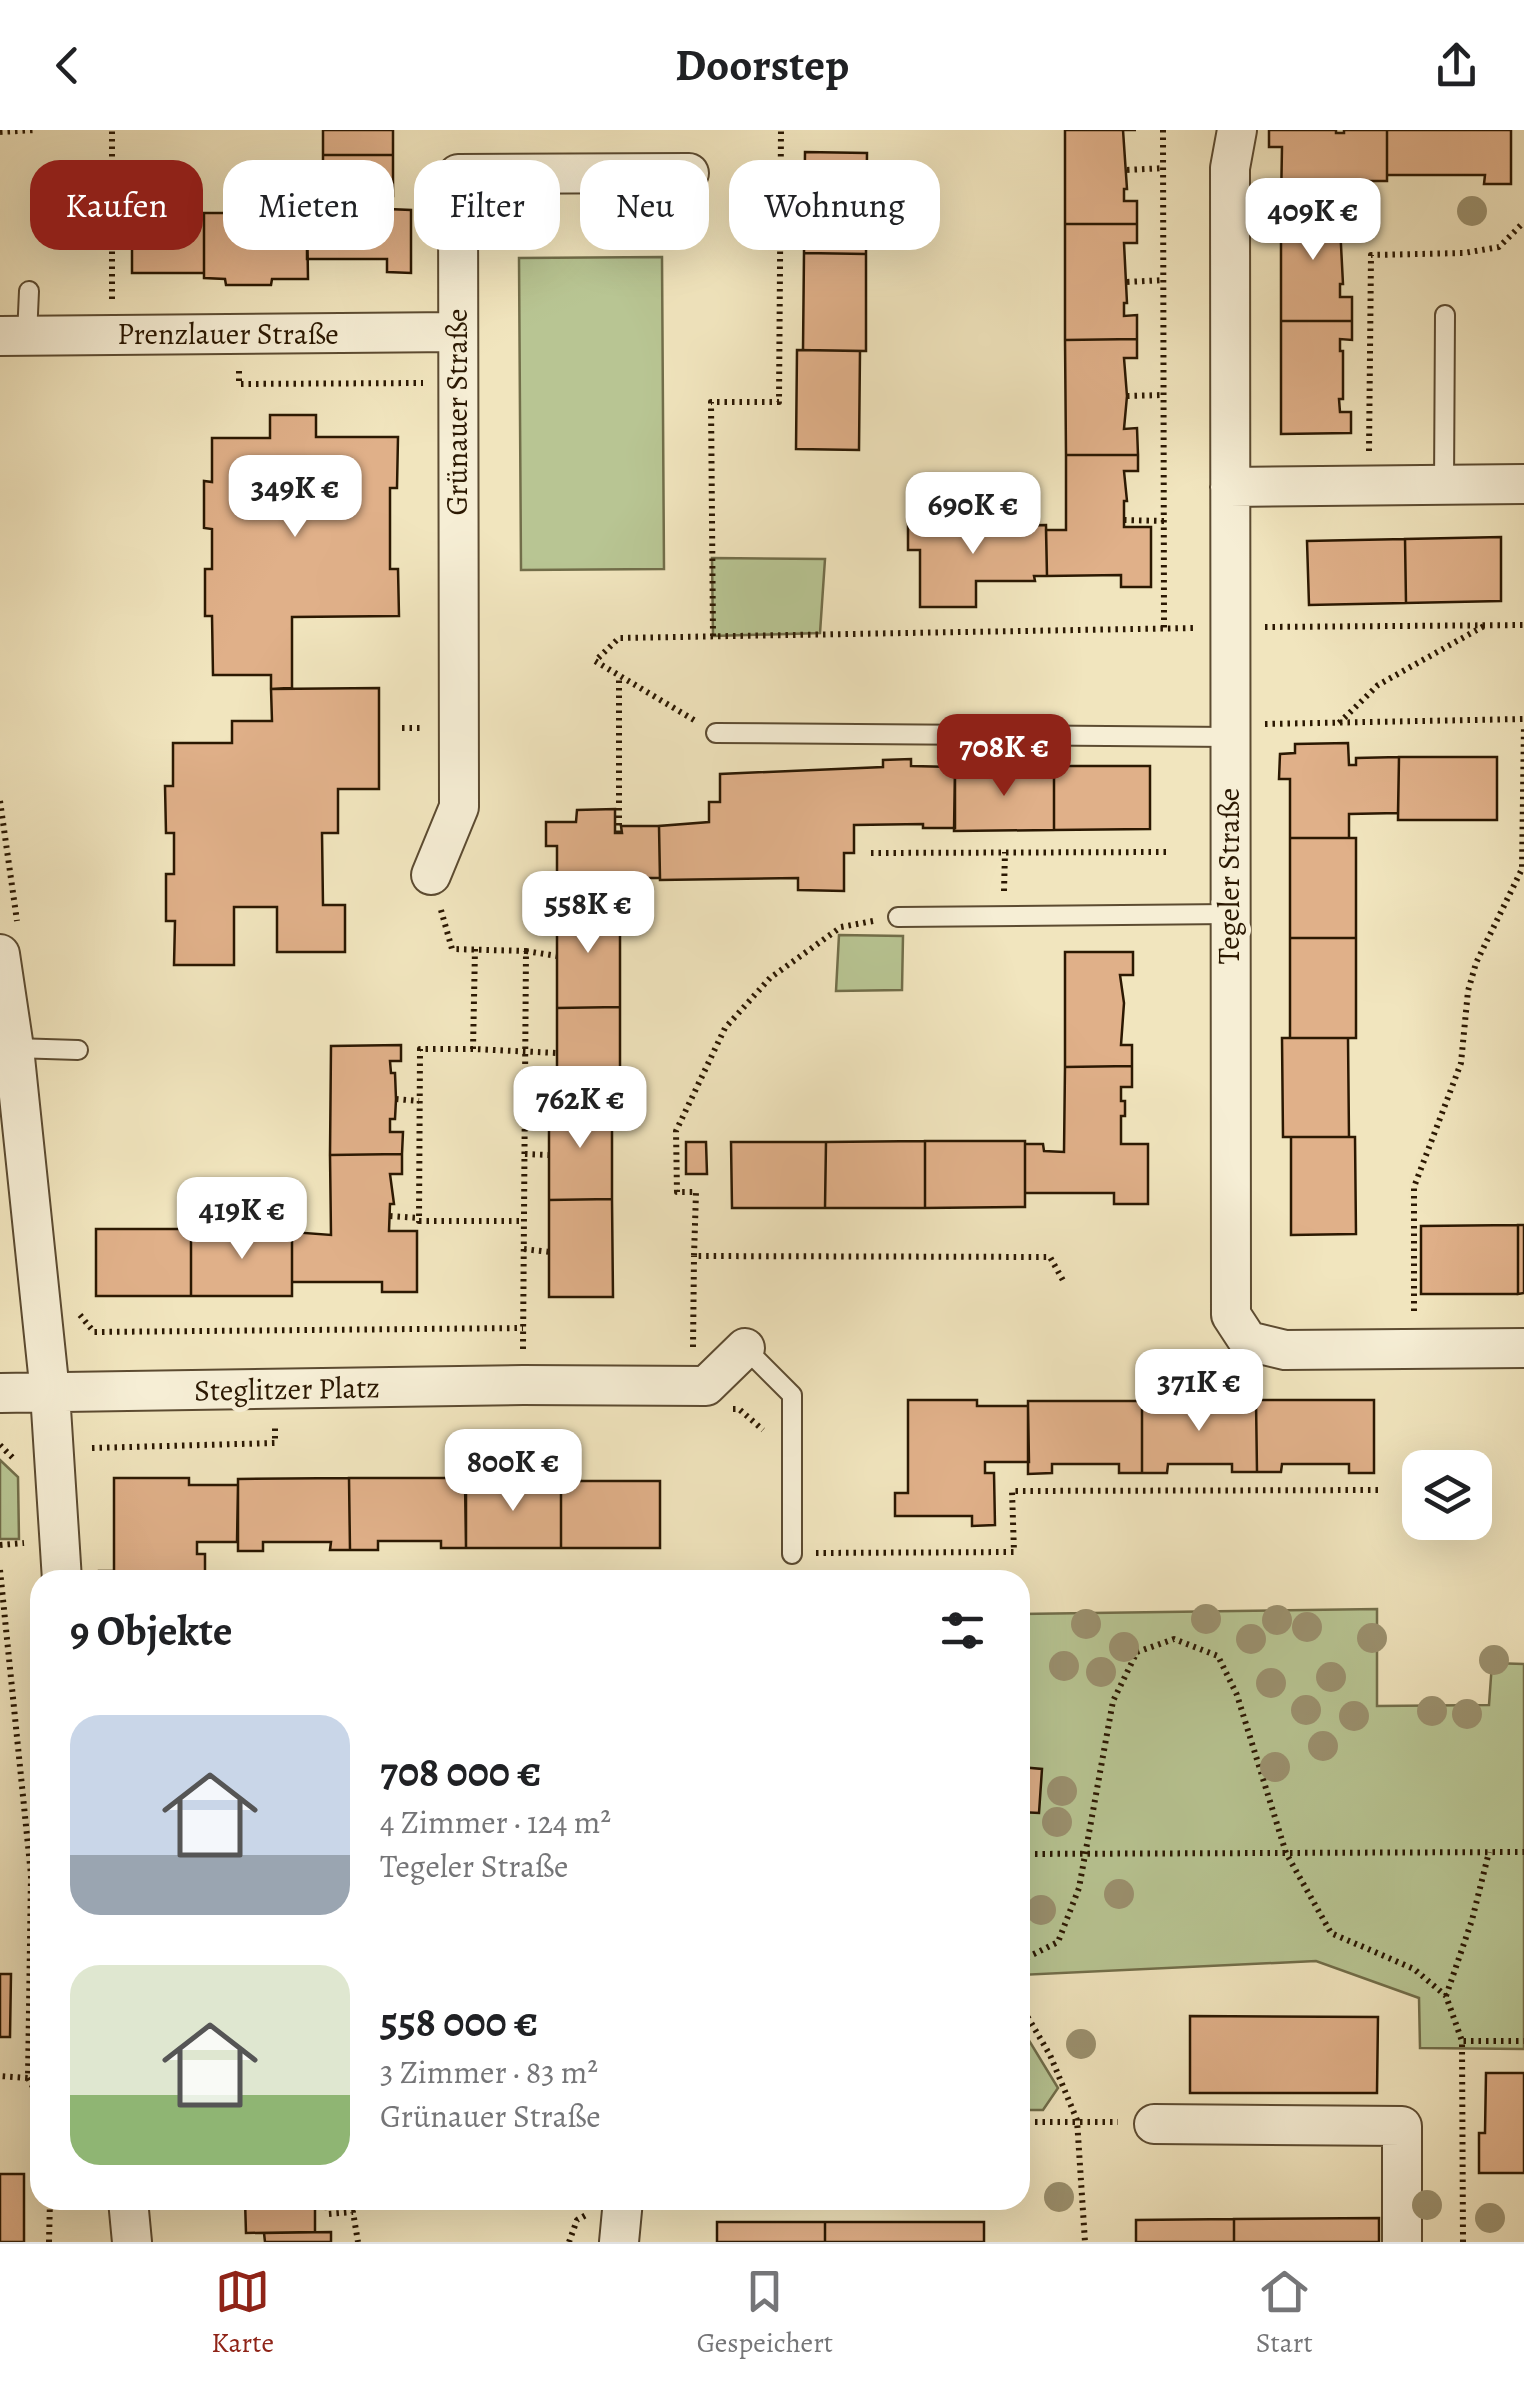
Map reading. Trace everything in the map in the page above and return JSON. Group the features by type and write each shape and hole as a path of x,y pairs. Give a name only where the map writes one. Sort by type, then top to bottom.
{"street":[{"name":"Tegeler Straße","path":"1237,130 1230,168 1231,1315 1248,1342 1285,1350 1414,1347 1466,1359 1524,1348"},
{"name":"Grünauer Straße","path":"431,875 458,806 458,174 580,173"},
{"name":"Prenzlauer Straße","path":"13,336 456,332"},
{"path":"1230,487 1524,484"},
{"path":"0,954 65,1392 62,1570"},
{"path":"714,1398 745,1348"},
{"name":"Steglitzer Platz","path":"0,1392 524,1385 714,1398"},
{"path":"1154,2124 1402,2126 1402,2242"},
{"path":"129,2210 132,2242"},
{"path":"620,2242 622,2210"}],"lane":[{"path":"13,336 29,291"},
{"path":"1444,485 1445,315"},
{"path":"716,733 1230,731"},
{"path":"898,917 1229,914"},
{"path":"14,1048 78,1050"},
{"path":"745,1348 792,1395 792,1554"}],"path":[{"path":"112,130 112,335"},
{"path":"713,636 711,402 779,402 781,130"},
{"path":"1164,130 1164,628"},
{"path":"0,132 36,134"},
{"path":"1126,170 1164,168"},
{"path":"1369,486 1370,255 1464,253 1498,247 1524,222"},
{"path":"1127,282 1164,280"},
{"path":"239,354 239,384 431,383"},
{"path":"1127,396 1164,395"},
{"path":"1124,520 1164,520"},
{"path":"1339,723 1378,684 1485,626"},
{"path":"716,733 595,661 620,638 1524,626"},
{"path":"619,676 619,833"},
{"path":"1230,731 1339,723 1524,722 1522,869 1476,963 1468,991 1461,1063 1414,1187 1414,1347"},
{"path":"402,728 432,728"},
{"path":"870,853 1168,852"},
{"path":"431,875 452,948 557,956"},
{"path":"768,1434 739,1409 714,1398 693,1348 696,1192 677,1192 676,1131 725,1028 770,978 840,926 898,917"},
{"path":"473,1049 475,949"},
{"path":"524,1385 526,951"},
{"path":"419,1218 420,1049 557,1053"},
{"path":"396,1098 420,1101"},
{"path":"524,1154 549,1155"},
{"path":"390,1216 419,1221 524,1222"},
{"path":"524,1249 550,1252"},
{"path":"694,1256 1050,1257 1064,1284"},
{"path":"78,1328 78,1312 94,1332 523,1328"},
{"path":"65,1392 86,1458 94,1446 275,1443 274,1410"},
{"path":"792,1554 1014,1552 1012,1492 1382,1490"},
{"path":"0,1570 30,1856"},
{"path":"1030,1956 1058,1942 1079,1888 1114,1702 1136,1652 1174,1639 1218,1656 1237,1695 1286,1853 1332,1933 1414,1969 1446,1996 1462,2041 1463,2242"},
{"path":"1446,1996 1472,1920 1489,1852"},
{"path":"1030,1854 1524,1852"},
{"path":"30,1976 30,2082"},
{"path":"1030,2021 1050,2055 1077,2120 1084,2242"},
{"path":"1462,2041 1524,2041"},
{"path":"0,2076 28,2078"},
{"path":"1030,2122 1077,2120"},
{"path":"49,2242 50,2210"},
{"path":"328,2210 328,2214 353,2212 358,2242"}],"green space":[{"path":"662,257 664,569 521,570 519,258"},
{"path":"712,558 825,559 820,633 713,636"},
{"path":"839,935 903,936 902,990 836,991"},
{"path":"0,1460 18,1477 19,1539 0,1539"},
{"path":"1377,1609 1377,1706 1489,1705 1492,1663 1524,1664 1524,2049 1420,2048 1419,1998 1316,1961 1030,1975 1030,1614"},
{"path":"1030,2042 1058,2088 1043,2110 1030,2110"}],"building":[{"path":"323,130 393,130 393,155 323,155"},
{"path":"1065,130 1123,130 1127,189 1124,201 1137,201 1137,224 1065,224"},
{"path":"1269,130 1387,130 1387,181 1336,181 1336,204 1281,204 1282,147 1269,147"},
{"path":"1387,130 1511,130 1511,184 1484,184 1485,175 1387,175"},
{"path":"805,152 867,153 867,160 805,160"},
{"path":"323,155 393,155 393,160 323,160"},
{"path":"1281,204 1351,204 1351,226 1340,226 1340,297 1352,297 1352,321 1281,321"},
{"path":"394,209 411,210 411,273 387,272 387,259 307,259 307,250 394,250"},
{"path":"204,213 204,273 132,273 132,250 203,250"},
{"path":"204,213 223,213 223,250 308,250 308,279 272,279 271,285 226,285 225,279 204,278"},
{"path":"1065,224 1137,224 1137,243 1124,243 1124,316 1137,315 1137,339 1065,340"},
{"path":"804,250 866,250 866,254"},
{"path":"804,253 866,254 866,351 803,350"},
{"path":"1281,321 1352,321 1352,340 1340,339 1343,399 1339,399 1340,412 1351,412 1351,433 1281,434"},
{"path":"1137,339 1137,358 1124,358 1124,429 1137,428 1138,455 1066,455 1065,340"},
{"path":"797,350 860,351 859,450 796,449"},
{"path":"270,415 316,415 316,437 398,437 397,488 390,488 390,569 398,569 399,616 292,617 292,688 271,689 271,675 213,675 212,616 205,616 205,569 212,569 212,529 204,528 204,481 212,482 212,438 270,438"},
{"path":"1066,455 1138,455 1138,471 1124,471 1124,527 1151,527 1151,587 1121,587 1121,575 1047,576 1046,530 1066,530"},
{"path":"926,513 977,513 977,534 997,534 997,526 1046,525 1047,576 1034,576 1035,581 976,581 976,607 920,607 920,550 908,550 908,524 926,524"},
{"path":"1501,537 1501,601 1406,603 1405,539"},
{"path":"1405,539 1406,603 1309,605 1307,541"},
{"path":"379,688 379,789 338,789 338,833 322,833 323,905 345,905 345,952 277,952 277,907 234,907 234,965 174,965 175,921 166,921 166,874 174,874 174,833 166,833 165,786 173,786 173,743 232,743 232,721 272,721 271,689"},
{"path":"1348,743 1349,765 1356,765 1356,758 1399,757 1398,813 1349,814 1349,838 1290,838 1290,779 1279,779 1280,754 1295,753 1295,744"},
{"path":"1399,757 1497,757 1497,820 1398,820"},
{"path":"911,759 911,766 955,767 955,828 923,828 923,824 854,825 854,853 844,853 844,891 798,890 798,878 660,880 659,826 709,822 709,802 720,802 720,774 883,767 883,760"},
{"path":"1054,766 1054,830 954,831 955,767"},
{"path":"1054,766 1150,766 1150,829 1054,830"},
{"path":"615,809 615,833 622,833 621,826 659,826 660,878 613,878 613,903 557,904 557,846 546,846 546,822 576,822 577,810"},
{"path":"1290,838 1356,838 1356,938 1290,938"},
{"path":"557,904 620,904 620,1007 557,1008"},
{"path":"1290,938 1356,938 1356,1038 1290,1038"},
{"path":"1065,952 1133,952 1133,975 1120,975 1124,1003 1121,1045 1132,1045 1132,1066 1065,1067"},
{"path":"620,1007 620,1101 557,1102 557,1008"},
{"path":"1282,1038 1348,1038 1349,1137 1283,1137"},
{"path":"401,1045 401,1061 390,1061 391,1073 395,1073 396,1099 390,1132 403,1132 402,1154 330,1155 331,1046"},
{"path":"1132,1066 1132,1087 1121,1087 1125,1116 1121,1116 1121,1144 1148,1144 1148,1204 1114,1204 1114,1193 1025,1193 1025,1144 1043,1144 1044,1151 1064,1152 1065,1067"},
{"path":"549,1101 612,1102 612,1199 549,1200"},
{"path":"1291,1137 1355,1137 1356,1234 1291,1235"},
{"path":"925,1141 1025,1141 1025,1207 925,1208"},
{"path":"925,1141 925,1208 825,1208 826,1142"},
{"path":"686,1142 706,1142 707,1174 686,1174"},
{"path":"731,1142 826,1142 825,1208 732,1208"},
{"path":"402,1154 402,1174 390,1174 394,1204 390,1204 389,1231 417,1231 417,1292 382,1292 382,1282 292,1282 292,1232 331,1235 330,1155"},
{"path":"612,1199 613,1297 549,1297 549,1200"},
{"path":"1518,1225 1518,1294 1421,1294 1421,1226"},
{"path":"1518,1225 1524,1225 1524,1293 1518,1294"},
{"path":"292,1228 292,1296 191,1296 191,1229"},
{"path":"96,1229 191,1229 191,1296 96,1296"},
{"path":"908,1400 977,1400 977,1406 1028,1406 1029,1462 985,1462 985,1473 994,1473 995,1525 972,1526 972,1516 895,1516 895,1493 908,1493"},
{"path":"1256,1400 1257,1472 1232,1472 1232,1464 1168,1464 1167,1473 1142,1473 1142,1401"},
{"path":"1256,1400 1374,1400 1374,1473 1349,1473 1349,1464 1282,1464 1281,1472 1257,1472"},
{"path":"1028,1401 1142,1401 1142,1473 1119,1473 1119,1464 1052,1464 1052,1473 1028,1474"},
{"path":"114,1478 189,1478 189,1485 238,1485 237,1542 197,1542 197,1554 205,1554 205,1570 114,1570"},
{"path":"349,1478 466,1478 466,1548 441,1548 441,1541 378,1541 378,1550 350,1550"},
{"path":"349,1478 350,1550 330,1550 331,1542 263,1542 263,1551 238,1551 238,1479"},
{"path":"465,1481 561,1481 561,1548 466,1548"},
{"path":"561,1481 660,1481 660,1548 561,1548"},
{"path":"1030,1768 1042,1769 1039,1813 1030,1813"},
{"path":"0,1974 11,1974 10,2037 0,2037"},
{"path":"1190,2016 1378,2017 1377,2093 1190,2093"},
{"path":"1486,2073 1524,2073 1524,2173 1479,2173 1479,2133 1485,2133"},
{"path":"0,2174 24,2174 24,2242 0,2242"},
{"path":"245,2210 315,2210 315,2232 246,2233"},
{"path":"1379,2218 1379,2242 1234,2242 1234,2219"},
{"path":"1234,2219 1234,2242 1136,2242 1136,2220"},
{"path":"717,2222 825,2222 825,2242 717,2242"},
{"path":"825,2222 984,2222 984,2242 825,2242"},
{"path":"331,2232 331,2242 265,2242 264,2233"}]}
